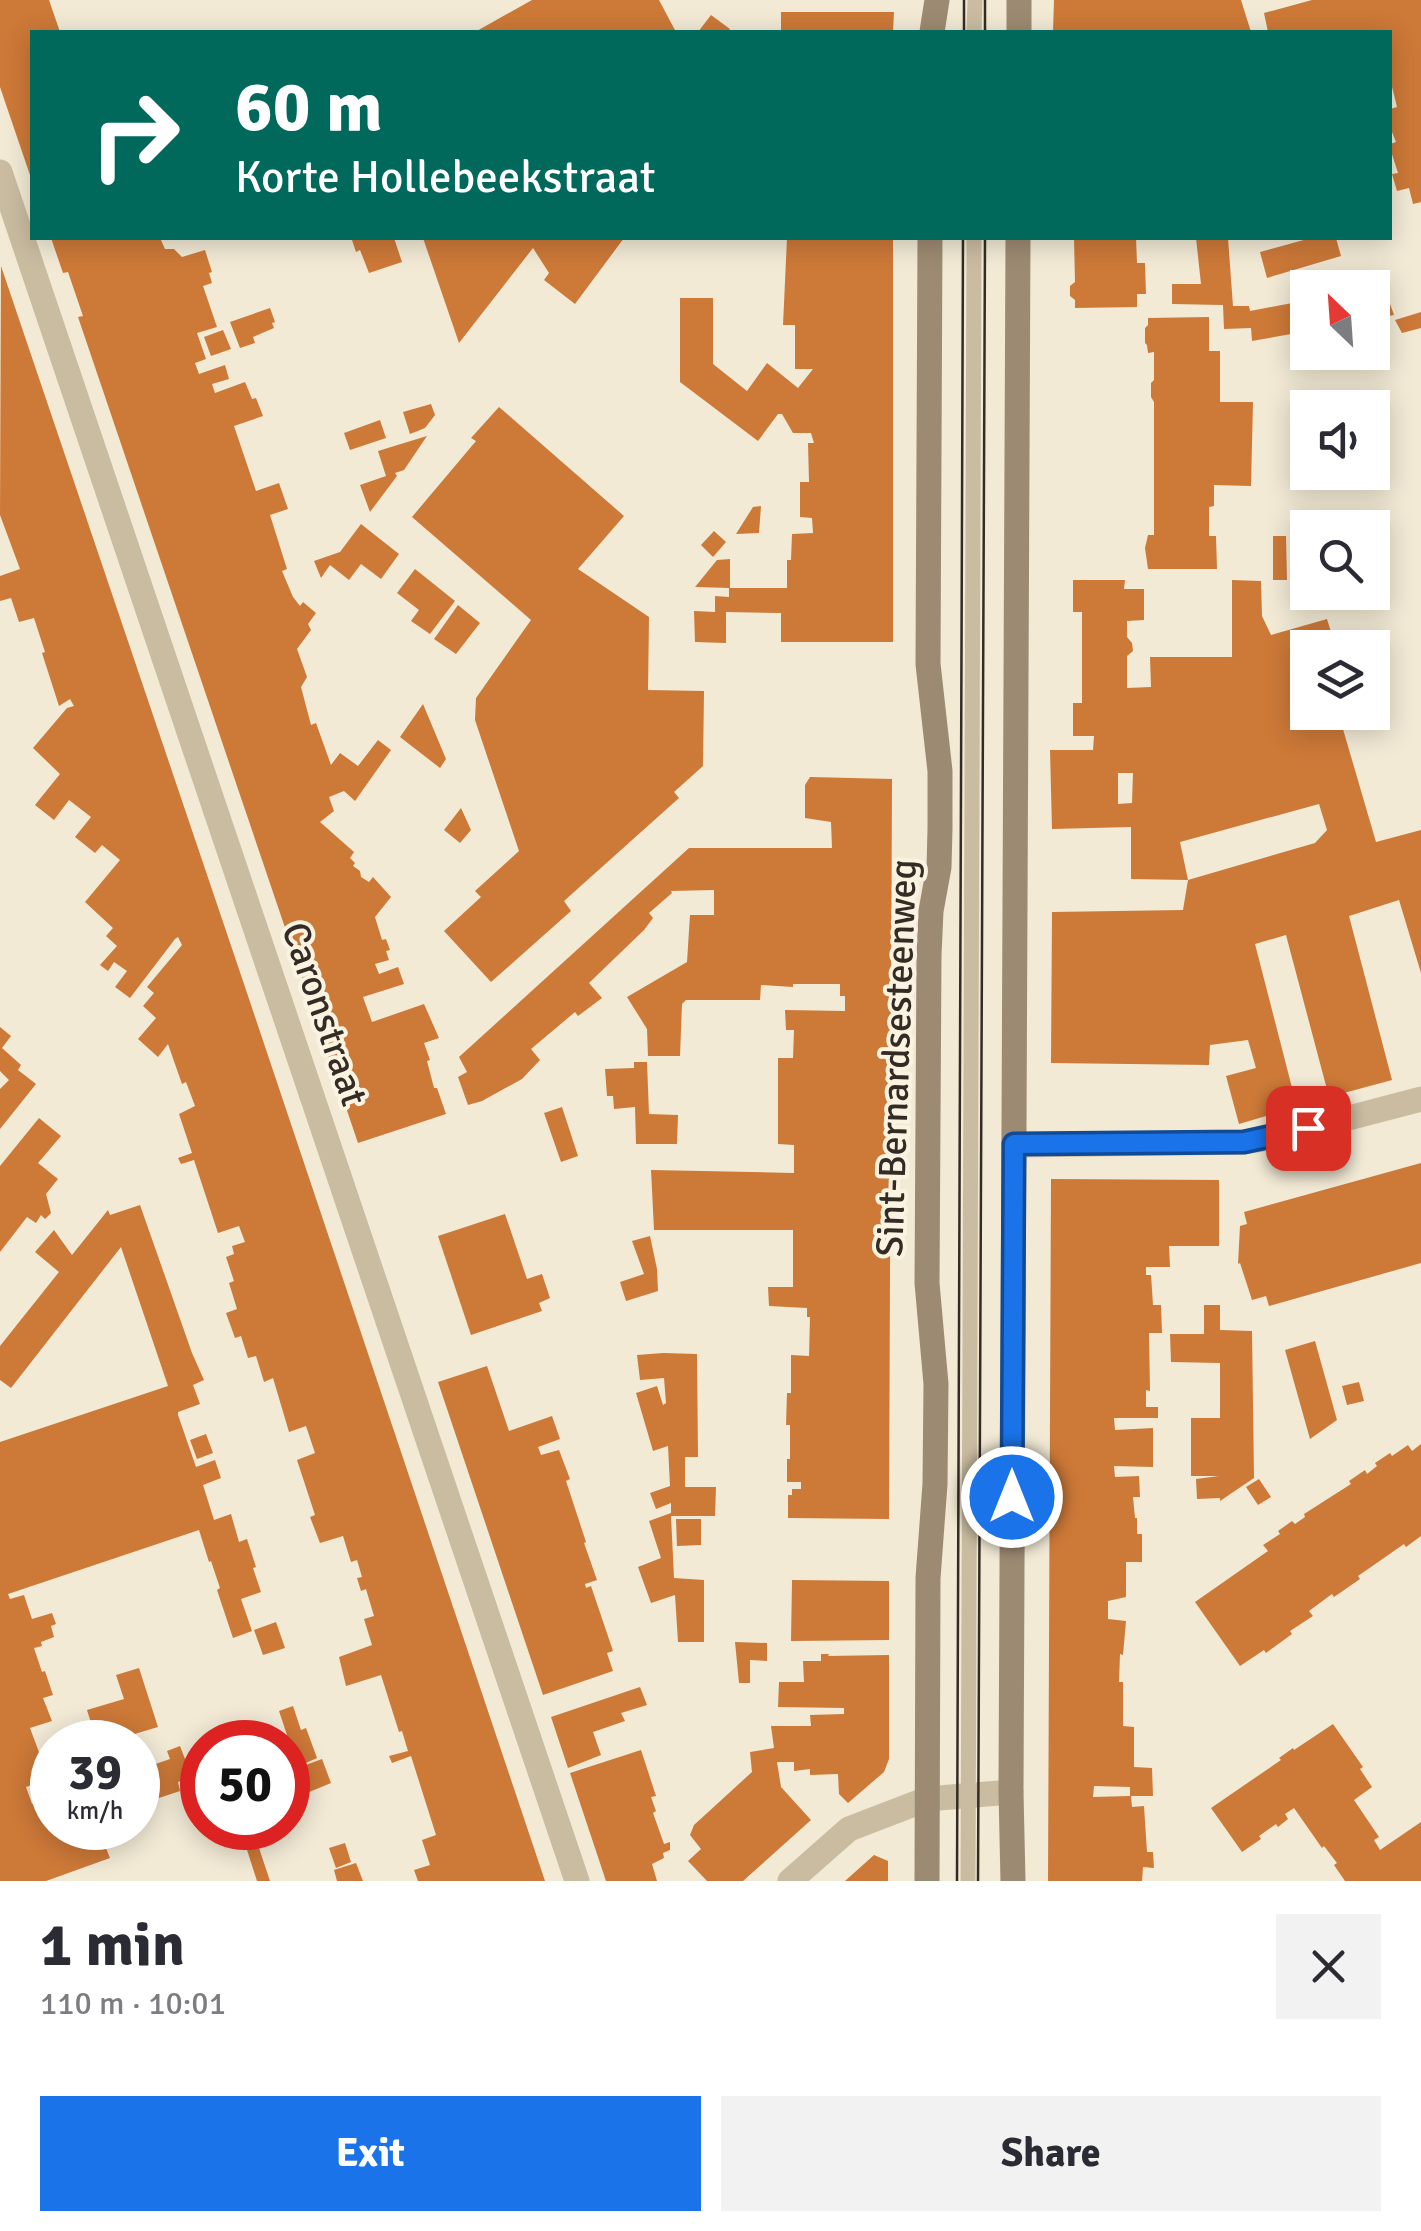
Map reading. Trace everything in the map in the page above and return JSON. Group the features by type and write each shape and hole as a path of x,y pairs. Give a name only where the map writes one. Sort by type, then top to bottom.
{"main road":[{"path":"932,30 938,0"},
{"path":"1019,0 1019,30"},
{"name":"Sint-Bernardsesteenweg","path":"927,1881 928,1578 936,1384 927,1283 929,954 940,829 939,757 928,664 930,240"},
{"path":"1013,1881 1018,240"}],"street":[{"name":"Caronstraat","path":"0,172 577,1881"},
{"path":"1014,1144 1244,1142 1421,1098"},
{"path":"790,1881 849,1829 926,1799 1011,1792"}],"lane":[{"path":"974,30 975,0"},
{"path":"968,1881 974,240"}],"building":[{"path":"0,0 49,0 59,30 30,30 30,175 0,87"},
{"path":"532,0 659,0 675,30 479,30"},
{"path":"1054,0 1241,0 1250,30 1053,30"},
{"path":"1312,0 1421,0 1421,202 1413,204 1409,188 1397,191 1392,174 1398,173 1392,154 1392,143 1396,142 1392,108 1397,107 1392,87 1392,30 1268,30 1264,13"},
{"path":"781,12 894,12 893,30 781,30"},
{"path":"711,15 730,29 729,30 700,30"},
{"path":"52,240 161,240 165,249 174,249 182,257 205,250 212,283 203,286 217,327 197,333 206,359 195,363 199,374 225,365 229,379 212,384 215,393 245,382 263,416 234,426 256,491 279,483 288,509 270,515 287,569 282,571 300,606 303,602 316,613 308,624 311,630 297,649 307,677 301,687 311,725 316,723 331,765 340,753 358,766 378,740 391,750 355,801 344,791 329,797 334,811 320,822 354,852 350,858 361,877 369,882 373,877 391,897 375,917 382,940 386,939 390,950 386,951 389,960 375,964 379,974 398,967 404,984 363,997 372,1022 424,1004 439,1038 424,1043 430,1060 427,1061 446,1114 358,1143 78,317 83,316 68,272 63,273"},
{"path":"352,240 395,240 402,262 369,273 360,250 356,252"},
{"path":"424,240 623,240 575,304 544,280 549,273 533,248 459,343"},
{"path":"787,240 893,240 893,642 781,642 781,613 726,612 726,643 695,642 694,611 715,612 715,596 729,597 729,588 787,588 792,534 813,533 812,518 800,517 800,482 809,482 808,443 814,443 811,433 793,433 782,414 758,441 680,382 680,298 713,298 713,364 747,391 767,363 798,388 813,369 795,369 795,325 783,325"},
{"path":"1074,240 1136,240 1137,263 1145,263 1146,294 1137,294 1137,307 1075,308 1070,286 1075,282"},
{"path":"1196,240 1228,240 1233,306 1249,306 1250,311 1290,303 1290,334 1252,341 1251,328 1224,329 1223,305 1172,304 1172,284 1201,284"},
{"path":"1304,240 1337,240 1341,256 1267,278 1260,252"},
{"path":"1,266 545,1881 418,1881 414,1870 430,1865 422,1840 436,1835 411,1756 392,1763 389,1756 408,1751 381,1675 346,1686 339,1657 372,1645 364,1619 374,1616 366,1589 361,1591 357,1578 362,1577 357,1560 351,1562 343,1536 320,1543 297,1460 315,1453 306,1426 289,1432 273,1378 264,1382 256,1356 248,1358 241,1336 235,1338 226,1313 237,1309 226,1257 234,1254 232,1246 245,1242 239,1226 218,1233 194,1160 181,1164 178,1158 192,1153 179,1114 195,1106 186,1082 182,1084 168,1044 158,1057 138,1039 156,1018 143,1006 154,993 147,987 182,945 178,937 175,939 130,998 115,987 127,971 114,962 108,971 100,965 117,946 106,936 113,928 85,902 120,860 102,845 95,853 75,837 91,817 69,800 54,820 35,805 60,774 33,748 67,708 74,706 70,699 59,706 34,618 19,622 11,598 0,601 0,576 20,569 0,515"},
{"path":"270,308 274,328 253,337 255,343 240,348 230,322"},
{"path":"1421,312 1421,328 1402,333 1395,320"},
{"path":"1209,317 1209,351 1220,351 1220,402 1253,402 1251,486 1214,485 1209,536 1216,536 1217,569 1148,569 1145,548 1148,535 1154,535 1154,352 1148,353 1145,328 1148,318"},
{"path":"223,330 231,349 211,356 204,337"},
{"path":"431,404 435,415 425,428 410,434 403,412"},
{"path":"499,407 624,516 578,569 649,617 648,690 704,691 703,766 674,792 679,798 564,901 571,911 491,982 444,931 481,897 475,891 519,851 475,720 476,698 531,620 412,517 476,441 471,438"},
{"path":"380,420 386,438 350,450 344,433"},
{"path":"427,436 404,470 395,473 397,476 370,512 360,485 386,476 378,451"},
{"path":"761,506 759,533 736,534 753,507"},
{"path":"361,524 399,554 381,579 361,564 349,580 330,565 321,578 314,561 340,552"},
{"path":"714,531 726,542 713,557 701,545"},
{"path":"1273,536 1286,536 1287,580 1273,580"},
{"path":"730,559 730,588 695,587 717,560"},
{"path":"415,569 455,601 430,634 411,621 419,610 397,593"},
{"path":"1073,580 1125,580 1124,589 1144,589 1144,620 1127,621 1127,637 1133,651 1127,656 1127,688 1151,687 1150,657 1232,657 1232,580 1261,581 1262,616 1271,635 1327,619 1330,630 1290,630 1290,730 1343,730 1376,842 1421,830 1421,973 1399,900 1349,916 1392,1080 1329,1097 1286,935 1255,944 1297,1107 1239,1124 1226,1076 1256,1068 1248,1040 1210,1045 1209,1065 1051,1063 1052,912 1183,910 1188,880 1131,879 1131,827 1052,829 1050,750 1093,750 1094,736 1073,736 1073,703 1082,703 1082,612 1073,612","holes":["1118,773 1133,773 1132,803 1118,804","1319,804 1327,830 1315,843 1188,880 1180,842"]},
{"path":"458,605 480,623 456,654 434,639"},
{"path":"423,704 446,759 440,768 400,737"},
{"path":"810,777 892,779 889,1519 788,1518 788,1495 792,1495 792,1489 801,1489 801,1482 787,1482 791,1355 809,1356 810,1317 807,1308 769,1306 768,1287 793,1287 793,1230 654,1230 651,1170 794,1173 794,1145 778,1144 778,1058 793,1058 794,1030 786,1030 785,1010 845,1011 840,984 761,985 760,1000 686,1000 682,1004 680,1056 648,1056 647,1029 627,997 687,962 690,915 714,915 714,890 671,891 649,913 653,918 644,930 589,983 602,998 578,1016 575,1012 531,1049 540,1060 522,1079 468,1105 458,1077 467,1072 459,1057 689,848 832,848 831,822 805,818 805,785"},
{"path":"461,808 471,830 460,843 444,830"},
{"path":"0,1027 11,1036 2,1048 21,1065 18,1070 36,1084 0,1129 0,1089 9,1080 0,1071"},
{"path":"634,1062 647,1062 649,1114 678,1115 677,1144 636,1144 635,1107 614,1109 613,1096 607,1096 605,1069 634,1068"},
{"path":"562,1107 578,1156 561,1162 544,1113"},
{"path":"39,1118 61,1136 38,1163 58,1179 46,1194 51,1213 45,1219 41,1215 36,1223 27,1217 0,1252 0,1166"},
{"path":"1421,1163 1421,1263 1269,1306 1266,1296 1252,1300 1238,1264 1240,1226 1247,1224 1244,1212"},
{"path":"1051,1179 1219,1180 1219,1246 1169,1246 1170,1267 1146,1267 1146,1275 1151,1275 1153,1305 1161,1305 1162,1333 1149,1333 1150,1391 1146,1390 1146,1407 1158,1407 1158,1418 1114,1418 1115,1430 1153,1428 1153,1467 1114,1466 1115,1477 1139,1476 1140,1497 1133,1497 1137,1534 1142,1534 1142,1562 1126,1562 1126,1597 1108,1601 1108,1619 1126,1621 1119,1682 1123,1682 1123,1726 1134,1727 1134,1767 1152,1768 1153,1796 1131,1796 1132,1807 1144,1806 1147,1852 1153,1852 1154,1868 1143,1867 1142,1881 1048,1881","holes":["1094,1786 1130,1787 1130,1796 1093,1797"]},
{"path":"140,1205 204,1380 193,1385 200,1404 178,1415 196,1467 215,1460 221,1478 203,1485 214,1520 231,1514 239,1542 247,1539 261,1592 241,1599 252,1631 233,1638 199,1530 8,1594 10,1599 24,1595 32,1619 52,1613 56,1624 51,1626 54,1637 34,1648 53,1695 43,1698 52,1720 30,1720 30,1786 26,1787 30,1798 30,1850 107,1850 110,1858 46,1881 0,1881 0,1442 168,1386 121,1247 11,1388 0,1380 0,1346 59,1272 35,1252 54,1230 72,1255 108,1210 110,1215"},
{"path":"505,1214 527,1279 542,1274 550,1298 539,1303 542,1311 471,1335 438,1236"},
{"path":"650,1236 658,1291 626,1301 620,1282 644,1274 632,1241"},
{"path":"1204,1305 1220,1305 1220,1330 1252,1331 1254,1478 1220,1501 1197,1499 1196,1479 1219,1476 1191,1476 1191,1418 1220,1418 1220,1363 1171,1362 1170,1334 1204,1334"},
{"path":"1315,1341 1337,1420 1310,1439 1285,1350"},
{"path":"697,1354 698,1457 685,1457 685,1487 716,1487 715,1516 671,1516 674,1578 704,1580 704,1642 678,1642 675,1595 651,1603 638,1567 661,1558 649,1521 671,1513 671,1503 656,1509 650,1493 670,1486 668,1446 653,1451 636,1393 657,1386 663,1405 666,1403 664,1378 640,1380 637,1355"},
{"path":"487,1366 509,1431 552,1416 560,1439 538,1447 541,1455 559,1450 570,1479 566,1481 597,1580 585,1584 586,1588 591,1586 613,1651 607,1653 613,1671 543,1695 438,1382"},
{"path":"1359,1382 1364,1401 1347,1405 1342,1386"},
{"path":"206,1434 213,1453 197,1459 190,1440"},
{"path":"1421,1444 1421,1536 1358,1576 1360,1579 1334,1597 1332,1594 1309,1611 1313,1616 1290,1631 1292,1634 1240,1666 1195,1602 1268,1551 1263,1545 1280,1534 1278,1531 1305,1517 1304,1514 1351,1484 1349,1481 1365,1470 1367,1474 1390,1453 1392,1456 1408,1445 1412,1451"},
{"path":"1259,1479 1271,1497 1258,1505 1246,1487"},
{"path":"676,1519 701,1519 701,1545 677,1546"},
{"path":"792,1580 889,1581 889,1640 791,1641"},
{"path":"276,1622 285,1648 263,1655 254,1630"},
{"path":"735,1642 767,1643 767,1661 750,1660 750,1683 739,1683"},
{"path":"821,1654 889,1655 889,1759 884,1772 848,1803 839,1794 838,1774 810,1775 810,1769 794,1771 794,1762 777,1762 781,1787 811,1820 743,1881 707,1881 688,1861 701,1849 690,1835 694,1825 752,1772 750,1752 774,1748 771,1726 811,1726 810,1715 844,1714 844,1708 778,1707 779,1682 804,1682 803,1661 821,1661"},
{"path":"139,1668 156,1720 90,1720 87,1710 124,1699 116,1675"},
{"path":"640,1687 647,1705 621,1713 625,1721 593,1732 601,1755 568,1768 551,1717"},
{"path":"293,1706 298,1720 282,1720 279,1711"},
{"path":"1333,1724 1372,1787 1354,1800 1379,1837 1374,1840 1380,1850 1421,1822 1421,1881 1345,1881 1334,1865 1337,1863 1294,1808 1285,1814 1288,1819 1259,1836 1261,1839 1242,1852 1211,1808"},
{"path":"310,1739 317,1758 310,1761"},
{"path":"180,1746 180,1791 160,1798 160,1762 170,1759 167,1751"},
{"path":"641,1750 656,1796 651,1797 656,1811 653,1813 664,1844 670,1842 670,1850 652,1864 657,1881 606,1881 570,1773"},
{"path":"322,1759 331,1783 310,1792 310,1763"},
{"path":"345,1843 351,1862 336,1868 329,1848"},
{"path":"247,1850 260,1850 270,1881 257,1881"},
{"path":"874,1855 888,1861 888,1881 845,1881"},
{"path":"356,1863 363,1881 337,1881 334,1870"}],"tram line":[{"path":"964,0 964,30"},
{"path":"985,0 985,30"},
{"path":"957,1881 963,240"},
{"path":"978,1881 985,240"}],"route":[{"path":"1012,1497 1014,1144 1244,1142 1308,1128"}]}
